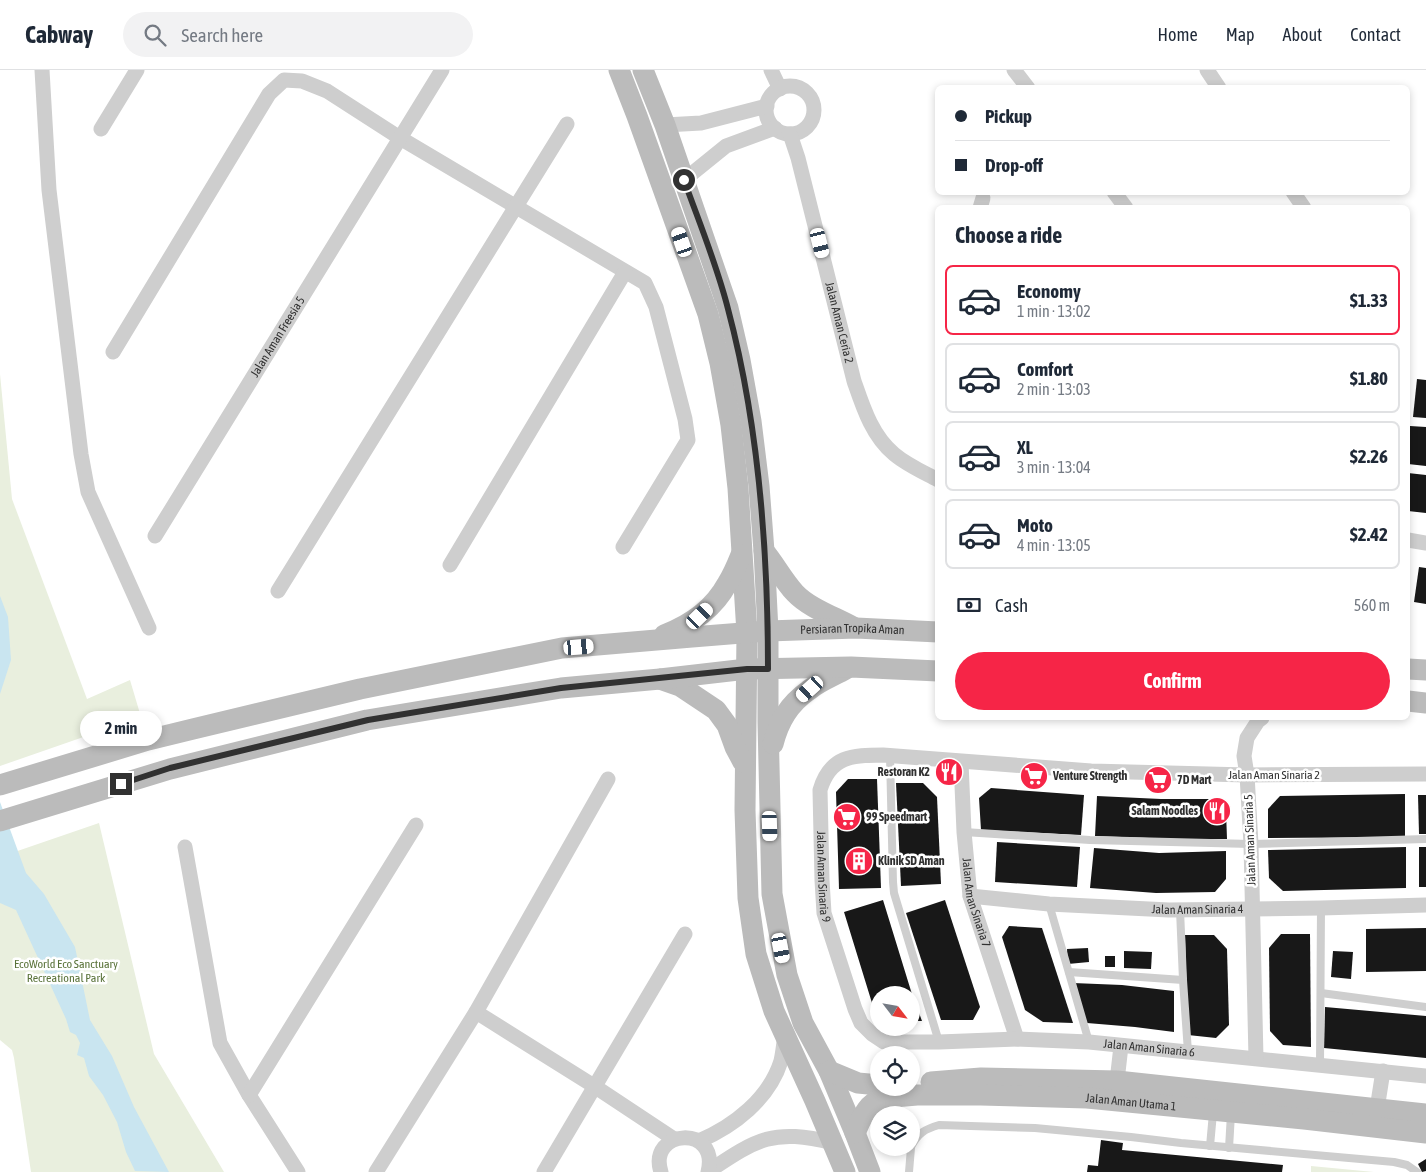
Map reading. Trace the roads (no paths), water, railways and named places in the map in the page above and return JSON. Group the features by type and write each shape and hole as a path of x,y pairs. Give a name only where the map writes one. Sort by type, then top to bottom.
{"street":[{"path":"42,70 49,190 81,454 88,492 149,628"},
{"path":"101,129 137,70"},
{"name":"Jalan Aman Freesia 5","path":"155,536 442,70"},
{"path":"618,70 637,116 708,314 720,363 731,425 738,488 742,553 758,632"},
{"path":"643,70 665,124 728,308 751,422 764,551 757,669 746,767 745,810 748,898 756,954 774,1011 816,1101 845,1172"},
{"path":"770,70 780,89"},
{"path":"1014,70 1026,85"},
{"path":"1207,70 1217,85"},
{"path":"113,352 269,94 284,80 302,81 327,92 400,138 645,283 656,307 685,419 688,440 624,547"},
{"path":"795,87 803,90 812,101 813,117 810,124 798,133 782,133 770,122 767,115 767,106 769,99 774,93 780,89 795,87"},
{"path":"665,124 701,123 767,106"},
{"path":"278,591 567,124"},
{"path":"684,180 726,146 775,128"},
{"name":"Jalan Aman Ceria 2","path":"790,134 810,204 854,381 866,414 884,444 894,455 935,478"},
{"path":"450,565 626,272"},
{"path":"1410,540 1426,543"},
{"path":"764,551 789,586 801,599 856,628"},
{"path":"648,641 671,632 700,616 720,595 742,553"},
{"name":"Persiaran Tropika Aman","path":"0,786 175,733 360,688 562,648 758,632 856,628 935,632"},
{"path":"769,762 780,723 798,700 810,689 851,667"},
{"path":"0,821 170,768 368,720 561,688 757,669 851,667 935,671"},
{"path":"757,669 769,762 772,894 787,975 803,1023 829,1071 870,1172"},
{"path":"1410,669 1426,670"},
{"path":"660,679 680,686 716,710 727,725 735,747 746,767"},
{"path":"1410,701 1426,703"},
{"name":"Jalan Aman Sinaria 5","path":"1256,1058 1251,844 1244,756 1247,738 1259,720"},
{"name":"Jalan Aman Sinaria 9","path":"870,1032 862,1023 855,1009 824,913 820,790 823,779 831,768 841,760 861,755 887,756"},
{"name":"Jalan Aman Sinaria 2","path":"887,756 1091,771 1247,775 1426,774"},
{"name":"Jalan Aman Sinaria 7","path":"961,762 964,832 970,896 1017,1039"},
{"path":"376,1172 476,1012 608,780"},
{"path":"249,1095 416,825"},
{"path":"185,847 220,1043 249,1095 298,1172"},
{"name":"Jalan Aman Sinaria 4","path":"970,896 1049,904 1180,910 1426,905"},
{"path":"544,1172 685,934"},
{"path":"476,1012 674,1139"},
{"path":"699,1142 715,1134 751,1108 769,1086 781,1060 785,1034"},
{"name":"Jalan Aman Sinaria 6","path":"875,1036 884,1042 1017,1039 1089,1042 1426,1076"},
{"path":"1117,1082 1121,1046"},
{"path":"829,1071 858,1083 870,1084"},
{"path":"1377,1109 1383,1071"},
{"name":"Jalan Aman Utama 1","path":"920,1083 981,1078 1117,1082 1426,1114"},
{"path":"1087,1098 1117,1082"},
{"path":"1117,1082 1130,1094 1136,1103"},
{"name":"Jalan Aman Utama 1","path":"855,1133 867,1107 877,1099 917,1095 1087,1098 1426,1133"},
{"path":"709,1172 742,1149 764,1139 792,1136 815,1138 833,1143"},
{"path":"661,1172 659,1160 664,1148 674,1139 687,1137 699,1142 708,1152 710,1158 709,1172"}],"lane":[{"path":"887,756 894,893 939,1042"},
{"path":"964,832 1090,840 1251,844 1426,839"},
{"path":"1049,904 1089,1042"},
{"path":"1320,1066 1321,908"},
{"path":"1180,910 1188,1053"},
{"path":"1069,972 1183,980"},
{"path":"1321,994 1426,1007"},
{"path":"1210,1146 1222,1111"},
{"path":"1222,1111 1229,1148"},
{"path":"920,1134 927,1128 939,1125 1035,1128 1131,1136 1229,1148 1394,1162 1407,1165 1417,1172"},
{"path":"909,1172 910,1156"}],"water":[{"path":"0,596 8,617 11,660 0,694"},
{"path":"0,802 26,873 44,894 75,947 90,1020 112,1056 134,1107 169,1172 135,1171 126,1152 117,1122 103,1095 89,1076 84,1058 77,1055 80,1043 76,1035 70,1032 66,1019 16,910 0,903"}],"place":[{"name":"Restoran K2","path":"949,772"},
{"name":"Venture Strength","path":"1034,776"},
{"name":"7D Mart","path":"1158,780"},
{"name":"Salam Noodles","path":"1217,811"},
{"name":"99 Speedmart","path":"847,817"},
{"name":"Klinik SD Aman","path":"859,861"}],"park label":[{"name":"EcoWorld Eco Sanctuary Recreational Park","path":"66,971"}]}
